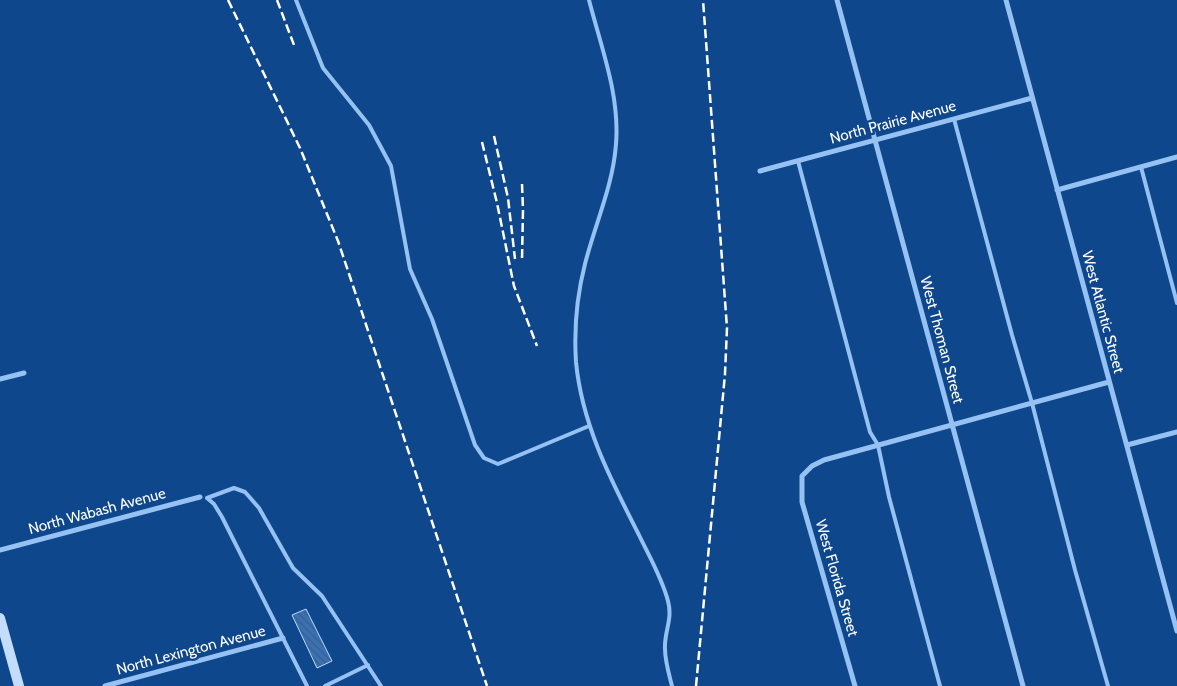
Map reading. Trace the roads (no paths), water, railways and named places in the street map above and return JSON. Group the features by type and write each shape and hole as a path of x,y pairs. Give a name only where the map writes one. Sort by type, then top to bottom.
{"street":[{"name":"West Thoman Street","path":"837,0 1023,686"},
{"name":"West Atlantic Street","path":"1006,0 1177,631"},
{"name":"North Prairie Avenue","path":"760,172 1032,98"},
{"path":"1058,190 1177,157"},
{"path":"0,379 24,374"},
{"path":"878,445 1109,382"},
{"path":"1127,445 1177,432"},
{"name":"West Florida Street","path":"855,686 802,502 802,476 812,466 824,460 878,445"},
{"name":"North Wabash Avenue","path":"0,550 200,497"},
{"path":"0,618 19,686"},
{"name":"North Lexington Avenue","path":"105,686 283,638"}],"lane":[{"path":"296,0 323,68 369,125 391,166 410,269 432,319 475,445 484,458 498,464 588,426"},
{"path":"589,0 617,112 616,144 613,172 585,265 576,332 576,362 588,426 611,480 652,562 668,600 671,616 665,648 672,686"},
{"path":"954,119 1108,686"},
{"path":"798,161 870,432 878,445 889,497 940,686"},
{"path":"1141,167 1177,302"},
{"path":"200,497 207,498 234,488 245,492 260,508 293,568 322,596 381,686"},
{"path":"207,498 214,504 222,516 307,686"},
{"path":"325,686 368,665"}],"railway":[{"path":"228,0 300,148 338,241 487,686"},
{"path":"277,0 294,45"},
{"path":"696,686 725,374 727,328 703,0"},
{"path":"494,136 508,198 515,259"},
{"path":"482,142 514,286 537,346"},
{"path":"522,184 522,260"}]}
